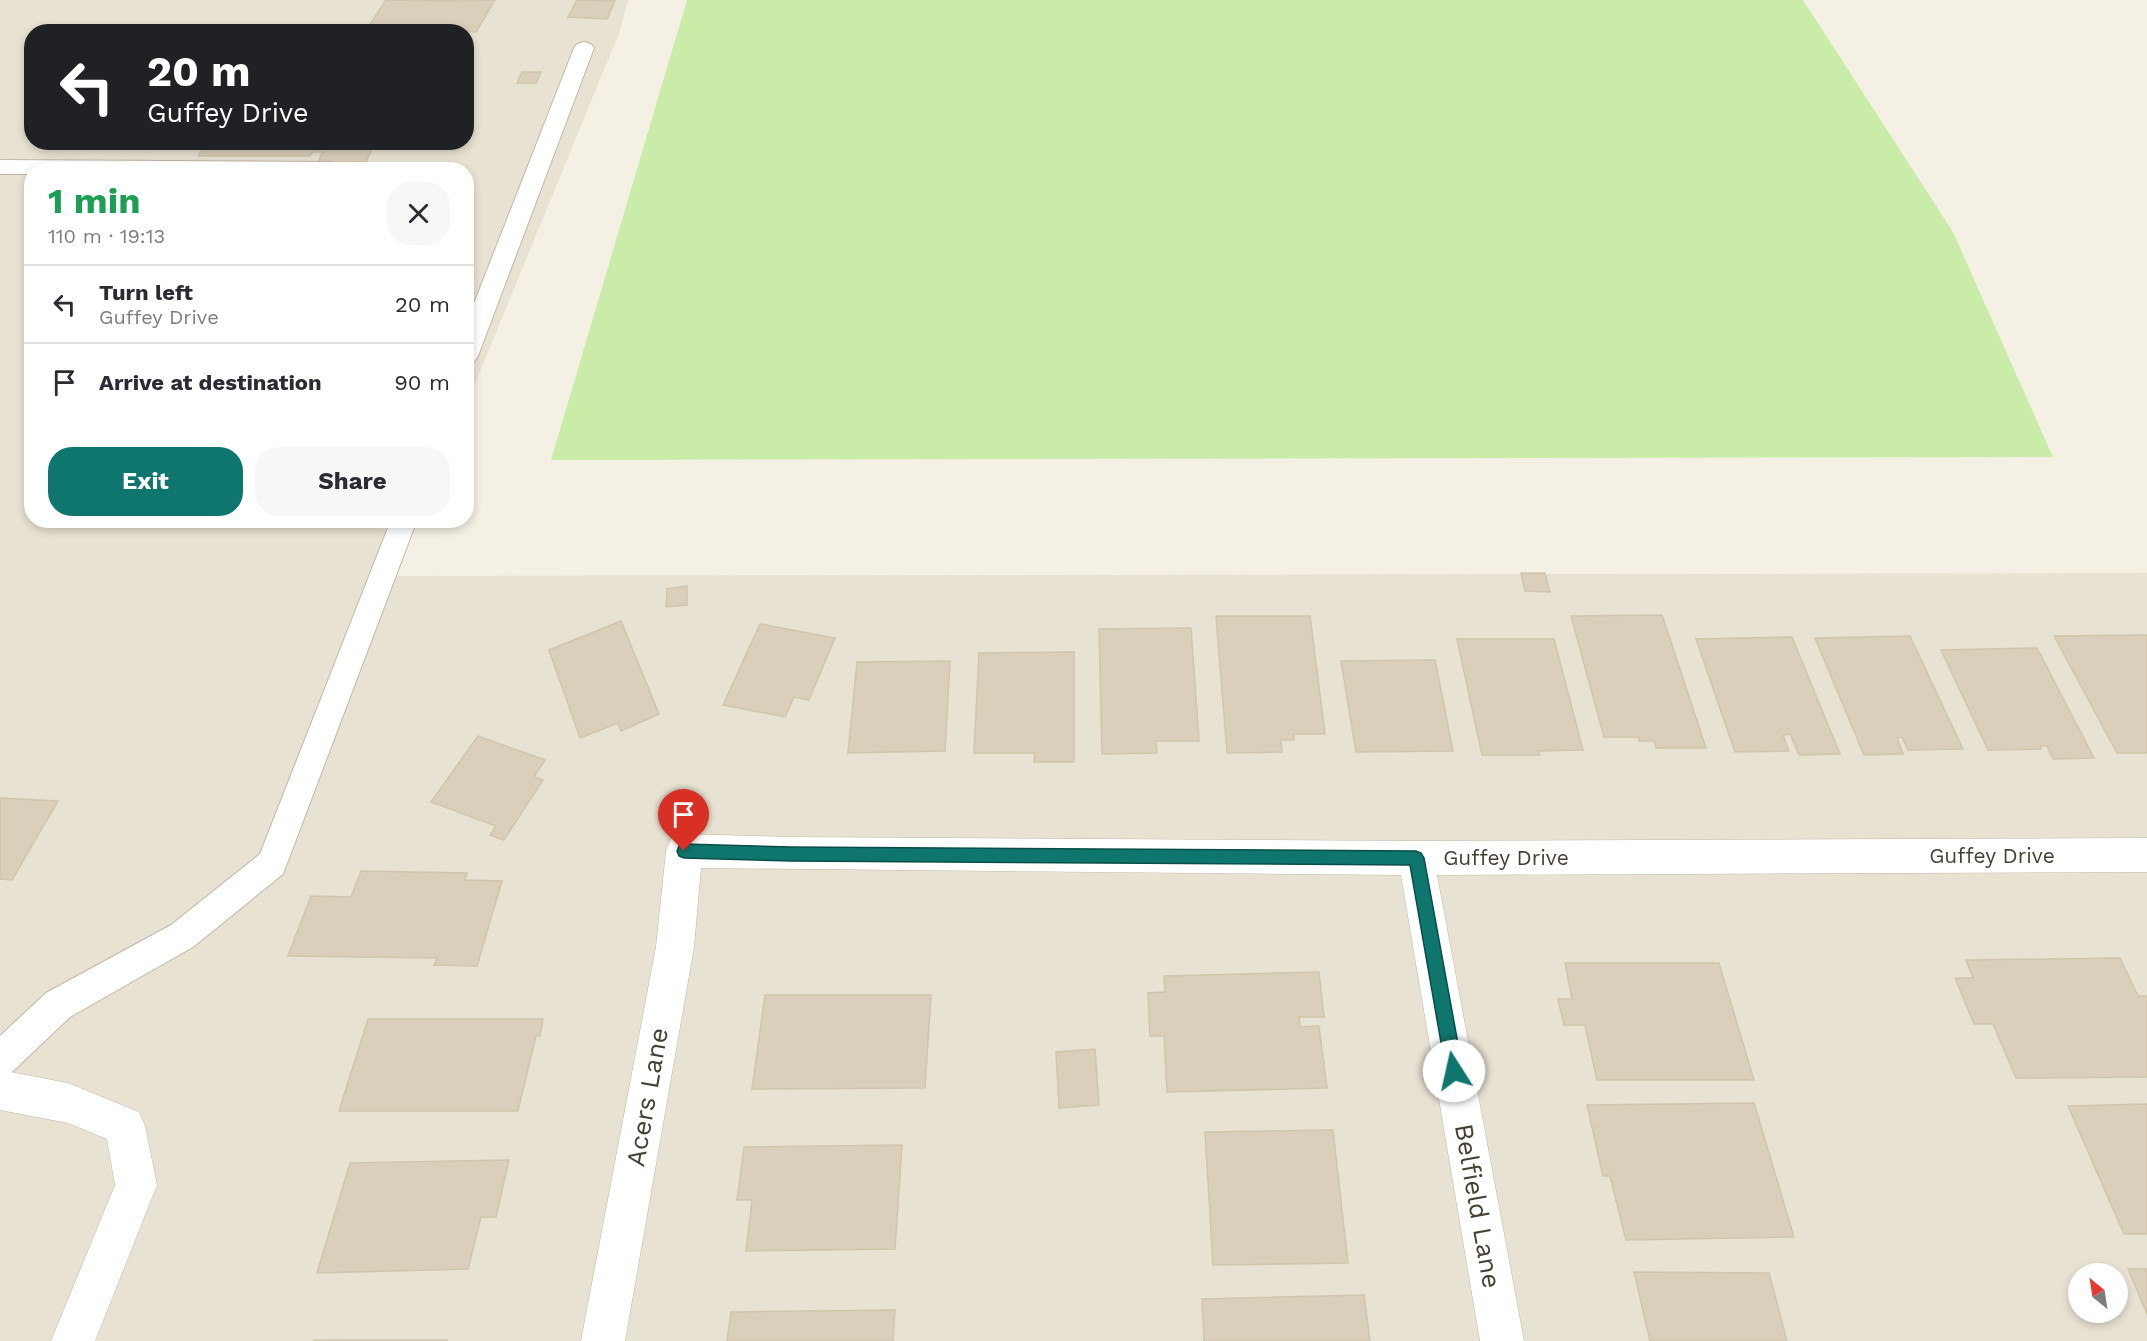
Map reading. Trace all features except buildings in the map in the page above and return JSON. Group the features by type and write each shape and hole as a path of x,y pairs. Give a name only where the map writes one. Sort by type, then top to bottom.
{"street":[{"name":"Guffey Drive","path":"684,851 804,854 1416,858 2147,855"},
{"name":"Acers Lane","path":"603,1341 675,947 684,851"},
{"name":"Belfield Lane","path":"1416,858 1502,1341"},
{"path":"0,1090 68,1103 125,1126 136,1185 73,1341"}],"lane":[{"path":"474,335 584,48"},
{"path":"0,167 24,167"},
{"path":"0,1060 58,1005 182,936 272,864 401,528"}],"shaded area":[{"path":"0,0 628,0 620,31 474,386 474,162 24,162 24,528 415,528 396,576 2147,573 2147,1341 0,1341"}],"green space":[{"path":"687,0 1803,0 1953,232 2053,457 551,460"}],"route":[{"path":"684,851 792,854 1416,858 1454,1071"}]}
